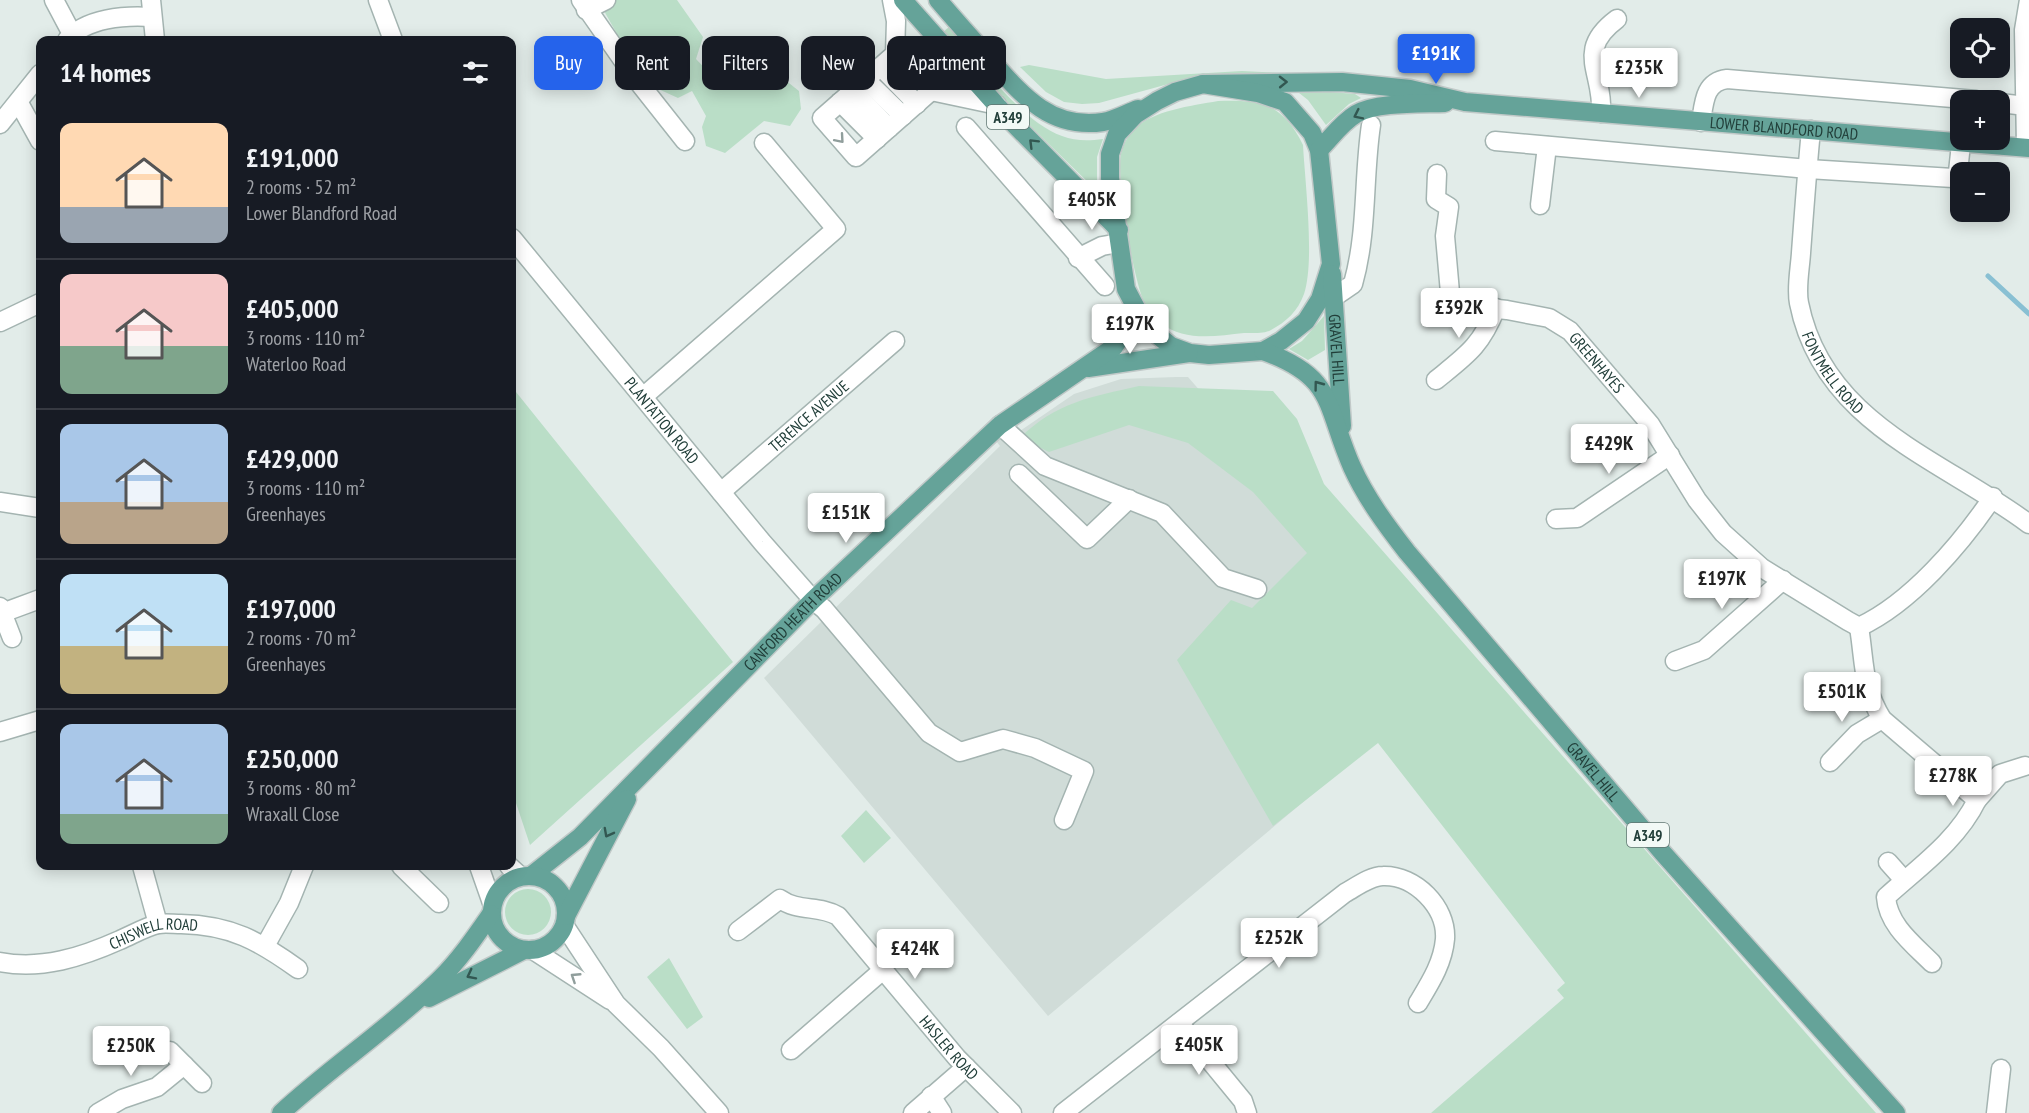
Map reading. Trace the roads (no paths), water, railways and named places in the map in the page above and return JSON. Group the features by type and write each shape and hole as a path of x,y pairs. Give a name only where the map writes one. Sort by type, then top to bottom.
{"main road":[{"name":"A349","path":"903,0 1119,236"},
{"name":"A349","path":"938,0 1022,95 1032,105 1057,119 1080,123 1105,122 1157,101"},
{"name":"LOWER BLANDFORD ROAD","path":"1203,84 1342,82 1410,89 1465,102"},
{"name":"A349","path":"1203,84 1258,93 1285,102 1312,133 1319,150 1331,264 1320,299 1306,321 1281,342 1263,351 1209,355 1190,353 1158,338 1145,325 1133,306 1126,289 1110,178 1110,154 1117,134 1135,115 1157,101 1174,92 1203,84"},
{"name":"LOWER BLANDFORD ROAD","path":"1319,150 1342,125 1358,113 1385,106 1465,102 1950,143"},
{"name":"LOWER BLANDFORD ROAD","path":"2010,146 2027,147"},
{"name":"GRAVEL HILL","path":"1331,264 1342,438"},
{"name":"CANFORD HEATH ROAD","path":"520,872 580,837 813,600 1000,425 1114,347 1125,331 1133,306"},
{"name":"GRAVEL HILL","path":"1263,351 1282,358 1307,372 1320,386 1352,467 1374,508 1407,552 1662,852 1896,1113"},
{"name":"CANFORD HEATH ROAD","path":"1081,370 1190,353"},
{"name":"CANFORD HEATH ROAD","path":"565,921 624,804 649,765"},
{"path":"281,1113 318,1078 401,1014 452,966 492,908 502,886 520,872 553,884 561,893 565,921 552,942 463,979 401,1014"},
{"path":"492,908 497,934 514,947 529,950"}],"street":[{"path":"54,0 70,36"},
{"path":"378,0 392,36"},
{"path":"606,0 584,5 636,79 686,141"},
{"path":"892,0 896,21 896,36"},
{"path":"2027,147 2024,30 2029,0"},
{"path":"72,36 108,19 131,15 151,8 154,36"},
{"path":"1601,113 1602,96 1593,63 1593,50 1600,33 1617,20"},
{"path":"887,61 822,118 856,157 932,91 997,105"},
{"path":"881,67 897,122"},
{"path":"1701,122 1706,91 1715,83 1727,79 1950,98"},
{"path":"0,124 36,80"},
{"path":"853,91 897,122"},
{"path":"853,91 897,122"},
{"path":"19,103 36,134"},
{"path":"2010,104 2026,106"},
{"path":"1334,297 1353,284 1360,260 1365,229 1366,158 1371,125"},
{"path":"966,127 1078,258 1105,286"},
{"name":"FONTMELL ROAD","path":"1811,130 1798,302 1813,348 1848,400 1882,431 1993,497 2029,524"},
{"path":"1495,141 1808,169 1953,178 1958,172 1960,150"},
{"path":"644,396 836,229 764,143"},
{"path":"1540,205 1547,146"},
{"name":"GREENHAYES","path":"1437,174 1436,199 1449,207 1445,236 1450,304 1549,318 1570,331 1650,424 1697,500 1723,533 1762,568 1859,627"},
{"path":"1078,258 1119,236"},
{"name":"PLANTATION ROAD","path":"516,243 721,492 929,733 960,752 1003,739 1035,748 1084,771 1064,820"},
{"path":"0,322 36,305"},
{"path":"1436,380 1473,351 1488,329 1496,309"},
{"name":"TERENCE AVENUE","path":"721,492 895,341"},
{"path":"1000,425 1045,466 1161,513 1224,578 1257,589"},
{"path":"1556,519 1577,518 1670,455"},
{"path":"1019,474 1087,539 1129,499"},
{"path":"1977,800 1882,719 1871,701 1864,681 1859,627 1881,616 1914,588 1965,534 1993,497"},
{"path":"0,502 36,507"},
{"path":"1675,661 1704,650 1783,580"},
{"path":"12,638 1,610 36,600"},
{"path":"1830,762 1857,734 1882,719"},
{"path":"0,732 36,721"},
{"path":"1932,963 1893,922 1886,908 1886,897 1954,837 1968,819 1977,800 2000,774 2025,766"},
{"path":"1888,862 1904,880"},
{"path":"143,870 158,924"},
{"path":"265,946 289,903 302,870"},
{"path":"405,870 439,903"},
{"path":"480,870 492,908"},
{"path":"1063,1113 1345,893 1382,876 1400,878 1419,886 1441,916 1445,937 1442,958 1418,1003"},
{"name":"HASLER ROAD","path":"738,931 780,899 790,906 829,911 838,916 966,1067 1012,1113"},
{"path":"565,921 616,1004"},
{"name":"CHISWELL ROAD","path":"0,963 21,966 55,963 106,946 158,924 213,926 231,930 265,946 298,969"},
{"path":"529,950 616,1004 661,1048 719,1113"},
{"path":"790,1050 883,970"},
{"path":"1179,1023 1243,1101 1247,1113"},
{"path":"170,1051 202,1083"},
{"path":"98,1113 122,1099 157,1087 184,1065"},
{"path":"913,1113 966,1067"},
{"path":"1996,1113 2001,1069"},
{"path":"931,1096 942,1113"}],"waterway":[{"path":"1988,276 2029,314"}]}
